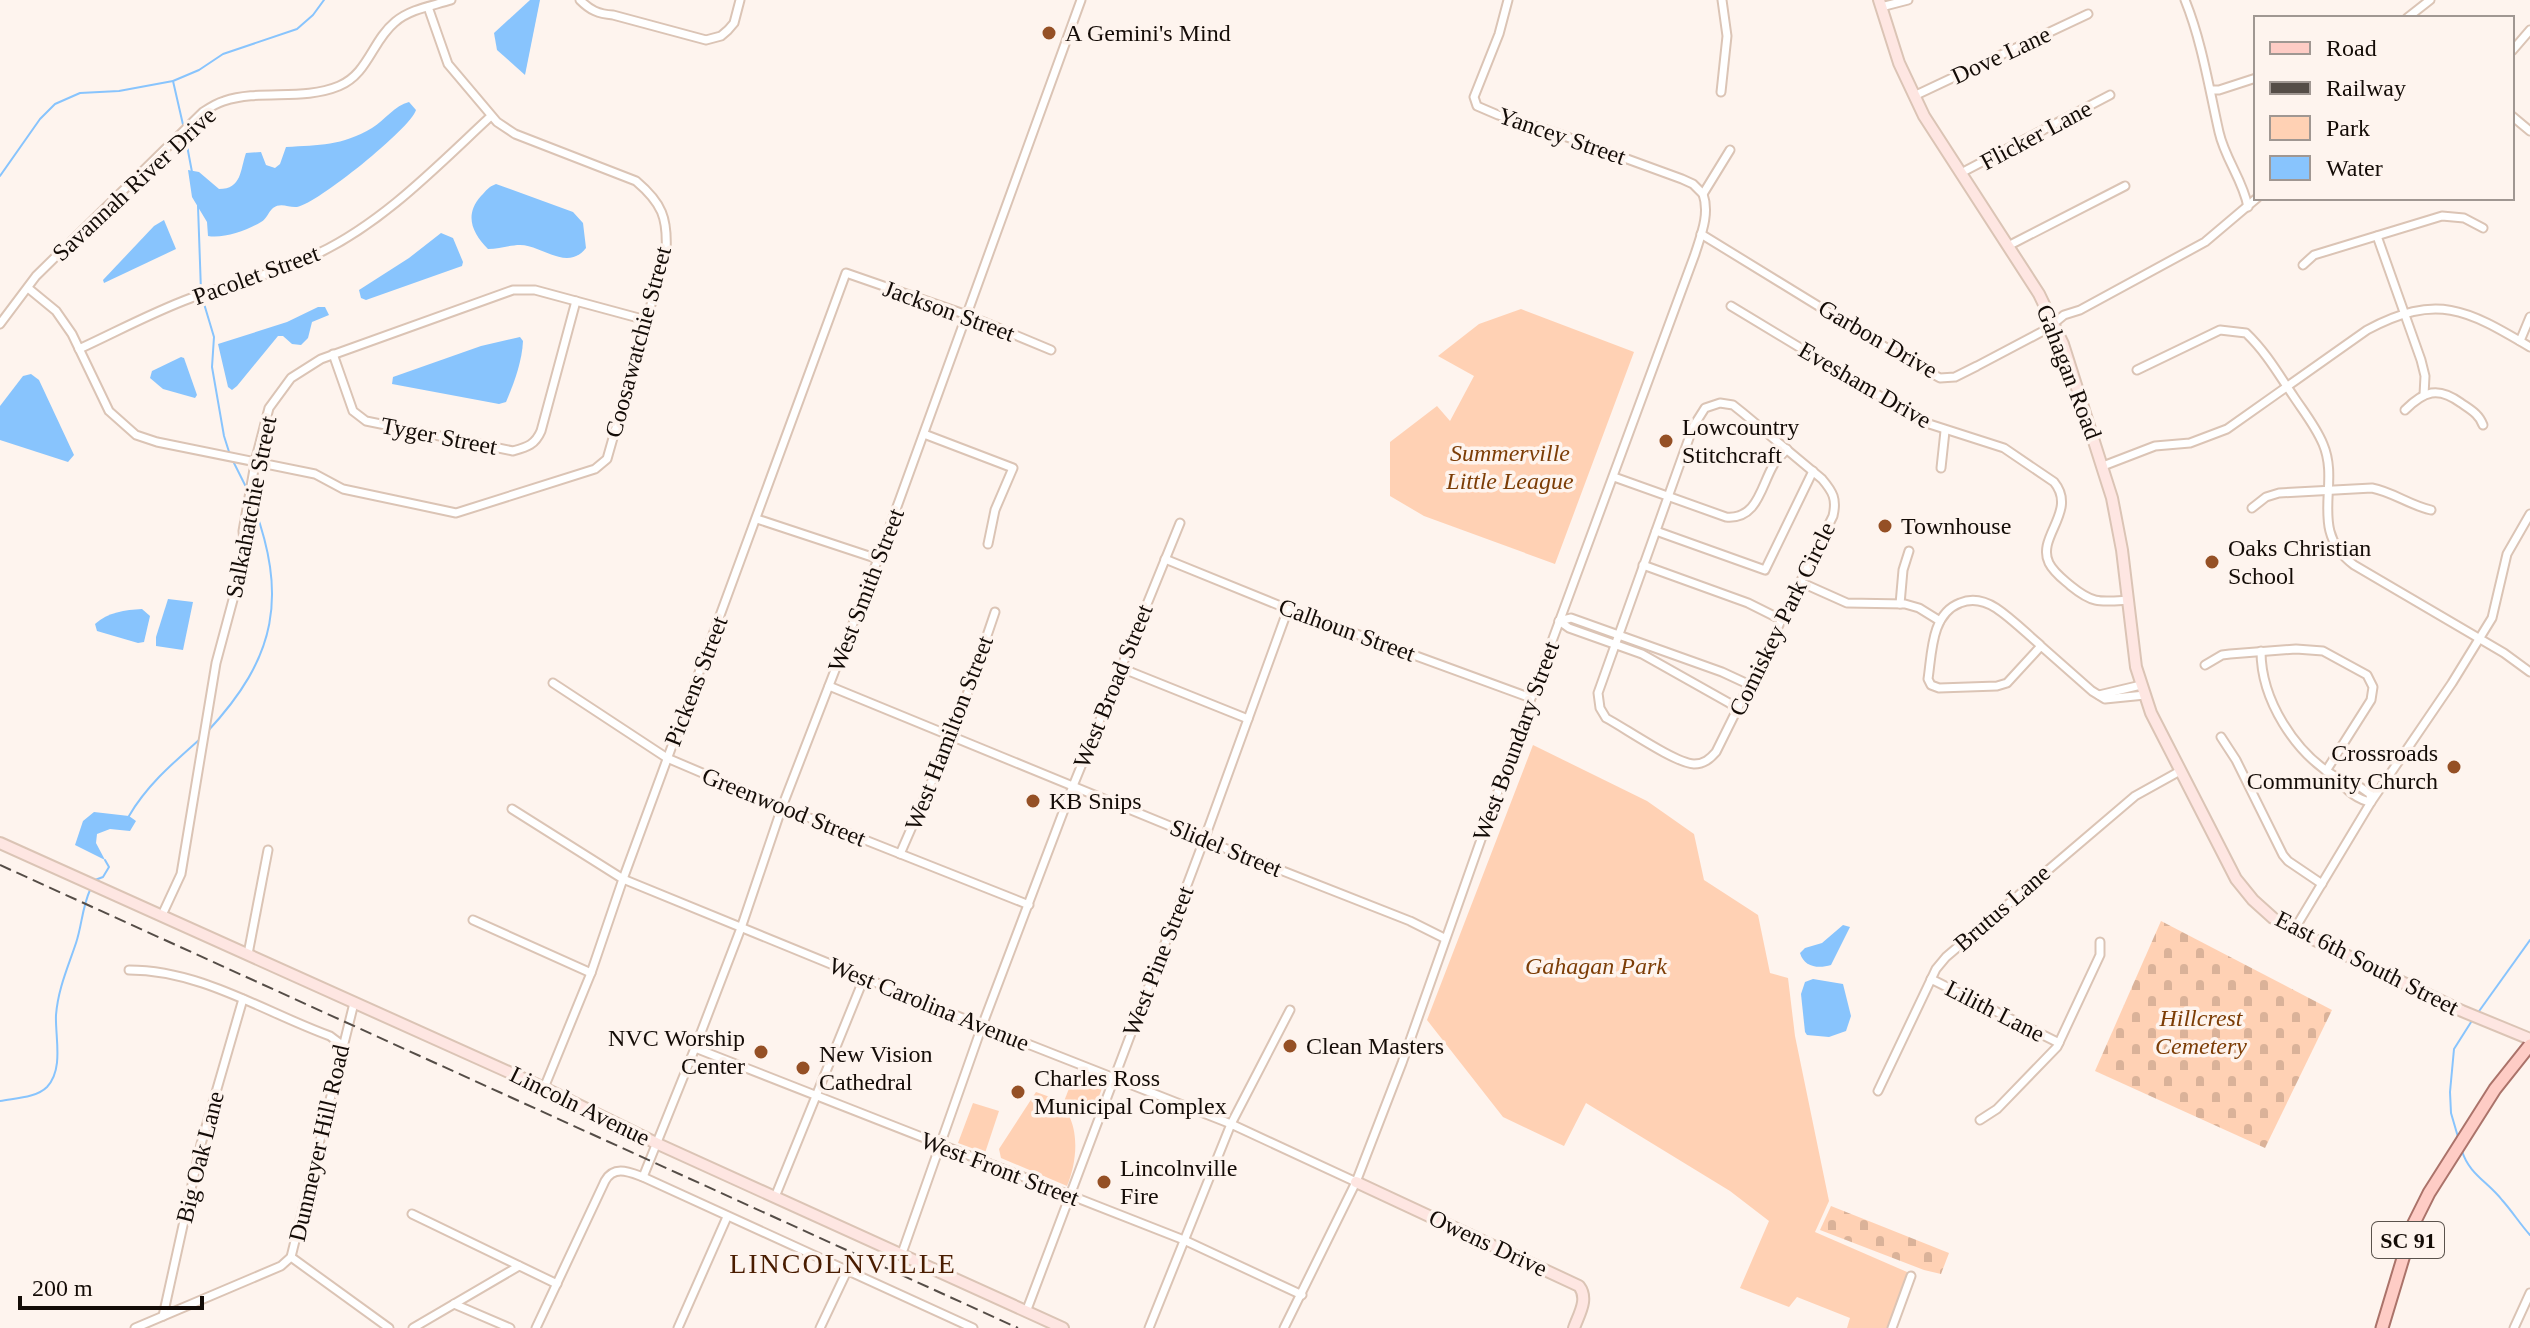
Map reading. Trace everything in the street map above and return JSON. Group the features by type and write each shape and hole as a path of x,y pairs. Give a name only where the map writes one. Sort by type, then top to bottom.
{"main road":[{"name":"SC 91","path":"2382,1328 2413,1225 2449,1158 2495,1089 2530,1045"}],"street":[{"name":"Savannah River Drive","path":"0,324 36,276 203,112 223,101 317,92 351,80 393,23 410,12 451,0"},
{"path":"580,0 600,14 706,40 721,36 734,23 740,0"},
{"name":"West Smith Street","path":"643,1177 741,928 782,807 878,559 1081,0"},
{"name":"Yancey Street","path":"1508,0 1499,34 1474,97 1477,106 1682,179 1698,187 1703,194"},
{"path":"1721,92 1727,36 1722,0"},
{"path":"1880,3 1908,0"},
{"path":"2186,0 2211,90 2219,132 2245,190 2248,207"},
{"path":"2410,16 2430,0"},
{"name":"Gahagan Road","path":"1880,3 1899,63 1914,96 2039,294 2063,344 2103,466 2122,550 2136,667 2143,690 2181,772"},
{"name":"Coosawatchie Street","path":"28,288 56,311 79,349 109,411 136,435 157,442 315,474 343,489 456,513 595,469 607,459 666,252 667,229 662,211 650,193 636,181 515,134 491,116 448,64 428,7"},
{"name":"Dove Lane","path":"1914,96 2088,14"},
{"path":"2514,49 2530,30"},
{"path":"2211,90 2254,79"},
{"name":"Flicker Lane","path":"1961,173 2110,95"},
{"name":"Pacolet Street","path":"79,349 188,299 273,272 320,253 404,197 491,116"},
{"path":"2514,118 2530,131"},
{"name":"West Boundary Street","path":"1284,1328 1356,1182 1402,1063 1444,938 1701,234 1706,209 1703,194 1730,150"},
{"path":"2008,246 2125,186"},
{"name":"Garbon Drive","path":"1701,234 1940,378 1955,377 2064,315 2080,310 2108,292 2158,269 2225,228 2255,200"},
{"path":"2303,265 2314,255 2442,216 2459,216 2483,228"},
{"path":"2377,236 2421,360 2425,376 2424,395"},
{"name":"Jackson Street","path":"846,273 967,315 1051,350"},
{"name":"Pickens Street","path":"544,1088 591,973 846,273"},
{"name":"Salkahatchie Street","path":"162,915 181,874 216,663 245,555 243,531 256,462 269,408 291,378 333,354 513,290 535,290 646,320"},
{"name":"Tyger Street","path":"333,354 353,411 366,421 513,451 538,440 576,301"},
{"name":"Evesham Drive","path":"1731,306 1916,417 1945,431 2004,448 2054,482 2060,489 2062,502 2048,546 2047,560 2055,572 2087,599 2098,602 2128,600"},
{"path":"2103,466 2155,446 2190,443 2219,432 2384,321 2427,308 2454,309 2480,319 2530,347"},
{"path":"2520,341 2530,317"},
{"path":"2137,370 2220,330 2246,333 2266,354 2324,446 2330,535 2337,549 2348,561 2530,672"},
{"path":"2405,410 2424,395 2438,392 2452,396 2479,416 2483,425"},
{"name":"Comiskey Park Circle","path":"1711,405 1733,405 1787,449 1832,491 1833,516 1712,757 1701,763 1679,759 1606,718 1600,708 1598,693 1700,413 1711,405"},
{"path":"1941,468 1945,431"},
{"path":"924,434 1013,468 995,510 988,544"},
{"path":"1614,477 1726,517 1741,515 1752,508 1774,464 1787,449"},
{"path":"1656,531 1765,570 1813,471"},
{"path":"2252,508 2266,497 2279,493 2372,488 2431,510"},
{"path":"2294,930 2371,802 2452,683 2495,611 2507,554 2530,514"},
{"path":"757,519 878,559"},
{"name":"West Broad Street","path":"901,1256 982,1026 1073,786 1180,523"},
{"path":"1900,604 1903,570 1909,551"},
{"name":"Calhoun Street","path":"1165,559 1288,609 1531,698"},
{"path":"1643,565 1748,603 1782,620"},
{"path":"1800,582 1847,603 1900,604 1919,608 1940,621"},
{"path":"2041,646 2007,683 1997,686 1939,688 1931,685 1928,679 1934,639 1942,616 1966,601 1981,601 1996,608 2041,646 2099,695 2143,690"},
{"name":"West Pine Street","path":"1026,1312 1288,609"},
{"name":"West Hamilton Street","path":"900,854 952,736 995,612"},
{"path":"1559,621 1571,618 1619,634 1750,685"},
{"path":"1559,621 1569,628 1642,654 1738,708"},
{"path":"2205,665 2222,655 2316,649 2342,660 2372,680 2371,700 2326,771"},
{"path":"2261,651 2264,679 2275,705 2304,752 2326,771 2370,794 2371,802"},
{"path":"1685,679 1695,663"},
{"path":"1121,668 1248,719"},
{"name":"Greenwood Street","path":"553,683 667,758 1029,905"},
{"name":"Slidel Street","path":"829,686 1410,921 1444,938"},
{"path":"2221,737 2236,760 2283,855 2322,884"},
{"name":"East 6th South Street","path":"2181,772 2236,879 2273,918 2487,1023 2530,1039"},
{"name":"Brutus Lane","path":"1878,1091 1931,979 1946,957 2135,796 2181,772"},
{"name":"West Carolina Avenue","path":"512,809 623,879 1231,1124 1356,1182"},
{"name":"Lincoln Avenue","path":"0,843 544,1088 658,1144 1063,1328"},
{"path":"248,954 268,850"},
{"path":"473,920 591,973"},
{"path":"1980,1120 1997,1109 2041,1066 2059,1043 2100,955 2100,942"},
{"path":"129,970 166,973 214,987 330,1036 342,1045"},
{"path":"775,1197 864,978"},
{"name":"Lilith Lane","path":"1931,979 2059,1043"},
{"name":"Big Oak Lane","path":"163,1316 201,1144 243,999"},
{"name":"Dunmeyer Hill Road","path":"135,1328 281,1266 291,1257 354,1003"},
{"path":"1149,1328 1231,1124 1290,1010"},
{"name":"West Front Street","path":"695,1048 1184,1240 1302,1295"},
{"path":"536,1328 609,1174 617,1171 628,1171 643,1177 960,1325 973,1328"},
{"name":"Owens Drive","path":"1356,1182 1579,1286 1584,1292 1584,1300 1574,1328"},
{"path":"412,1214 557,1284"},
{"path":"678,1328 727,1217"},
{"path":"291,1257 389,1328"},
{"path":"413,1328 519,1266"},
{"path":"820,1328 847,1271"},
{"path":"1892,1328 1911,1276"},
{"path":"2514,1328 2530,1293"},
{"path":"454,1304 510,1328"}],"green space":[{"name":"Summerville Little League","path":"1521,309 1634,352 1555,564 1424,516 1390,496 1390,442 1437,406 1450,421 1474,376 1438,356 1479,324"},
{"name":"Gahagan Park","path":"1533,745 1647,801 1694,834 1704,880 1758,915 1770,973 1788,978 1795,1036 1829,1201 1815,1232 1914,1275 1892,1328 1847,1328 1850,1318 1797,1297 1789,1307 1740,1288 1769,1221 1730,1191 1586,1103 1564,1146 1503,1117 1427,1020"},
{"name":"Hillcrest Cemetery","path":"2161,921 2332,1010 2265,1148 2095,1071"},
{"path":"1075,1073 1104,1083 1092,1115 1063,1104"},
{"path":"1036,1092 1054,1099 1063,1107 1073,1128 1074,1164 1067,1186 1001,1158 999,1149"},
{"path":"973,1103 999,1111 985,1153 958,1143"},
{"path":"1831,1206 1949,1253 1941,1274 1820,1230"}],"water":[{"path":"530,0 540,0 525,75 497,50 494,33"},
{"path":"409,102 416,110 398,132 362,164 308,203 297,207 276,206 256,225 221,236 208,236 207,222 192,197 188,170 199,172 219,189 227,188 239,177 246,153 261,152 266,165 275,168 280,164 286,147 330,144 350,138 372,128 399,106"},
{"path":"496,184 573,212 583,223 586,248 571,258 520,245 488,249 474,230 472,217 481,196"},
{"path":"164,220 176,249 104,283 103,280 154,226"},
{"path":"441,233 453,238 462,266 366,300 361,298 359,290"},
{"path":"318,307 325,307 329,315 312,322 308,338 301,345 278,336 237,386 232,390 228,387 218,344 287,322"},
{"path":"520,337 523,341 521,357 506,402 499,404 392,384 393,377 481,346"},
{"path":"181,357 197,395 195,398 163,389 150,378 152,371"},
{"path":"31,374 39,380 74,455 68,462 0,440 0,406 23,376"},
{"path":"168,599 193,602 183,650 156,646"},
{"path":"142,609 150,616 144,642 97,631 95,624 111,614"},
{"path":"94,812 129,816 136,821 130,831 110,829 97,834 96,843 105,860 75,845 83,821"},
{"path":"1843,925 1850,927 1831,965 1817,967 1802,958 1800,953 1805,948 1822,943"},
{"path":"1813,979 1843,984 1851,1016 1846,1031 1829,1037 1807,1035 1805,1032 1801,994 1805,982"}],"waterway":[{"path":"0,176 40,119 55,104 80,93 119,91 173,81 199,70 223,54 297,29 324,0"},
{"path":"173,81 184,129"},
{"path":"185,135 192,172"},
{"path":"198,206 201,291"},
{"path":"202,297 214,337 212,367 230,455"},
{"path":"233,461 248,491"},
{"path":"207,732 249,678 269,624 272,596 270,567 252,501"},
{"path":"129,816 152,784 200,739"},
{"path":"95,880 103,877 109,867 105,860"},
{"path":"0,1101 37,1093 52,1080 58,1052 56,1015 59,996 90,890"},
{"path":"2477,1014 2530,940"},
{"path":"2458,1137 2451,1113 2450,1092 2454,1049 2473,1019"},
{"path":"2462,1151 2474,1172 2497,1194 2530,1235"}],"railway":[{"path":"0,865 1018,1328"}],"place":[{"name":"A Gemini's Mind","path":"1049,33"},
{"name":"Lowcountry Stitchcraft","path":"1666,441"},
{"name":"Townhouse","path":"1885,526"},
{"name":"Oaks Christian School","path":"2212,562"},
{"name":"Crossroads Community Church","path":"2454,767"},
{"name":"KB Snips","path":"1033,801"},
{"name":"Clean Masters","path":"1290,1046"},
{"name":"NVC Worship Center","path":"761,1052"},
{"name":"New Vision Cathedral","path":"803,1068"},
{"name":"Charles Ross Municipal Complex","path":"1018,1092"},
{"name":"Lincolnville Fire","path":"1104,1182"}],"district":[{"name":"LINCOLNVILLE","path":"843,1263"}]}
